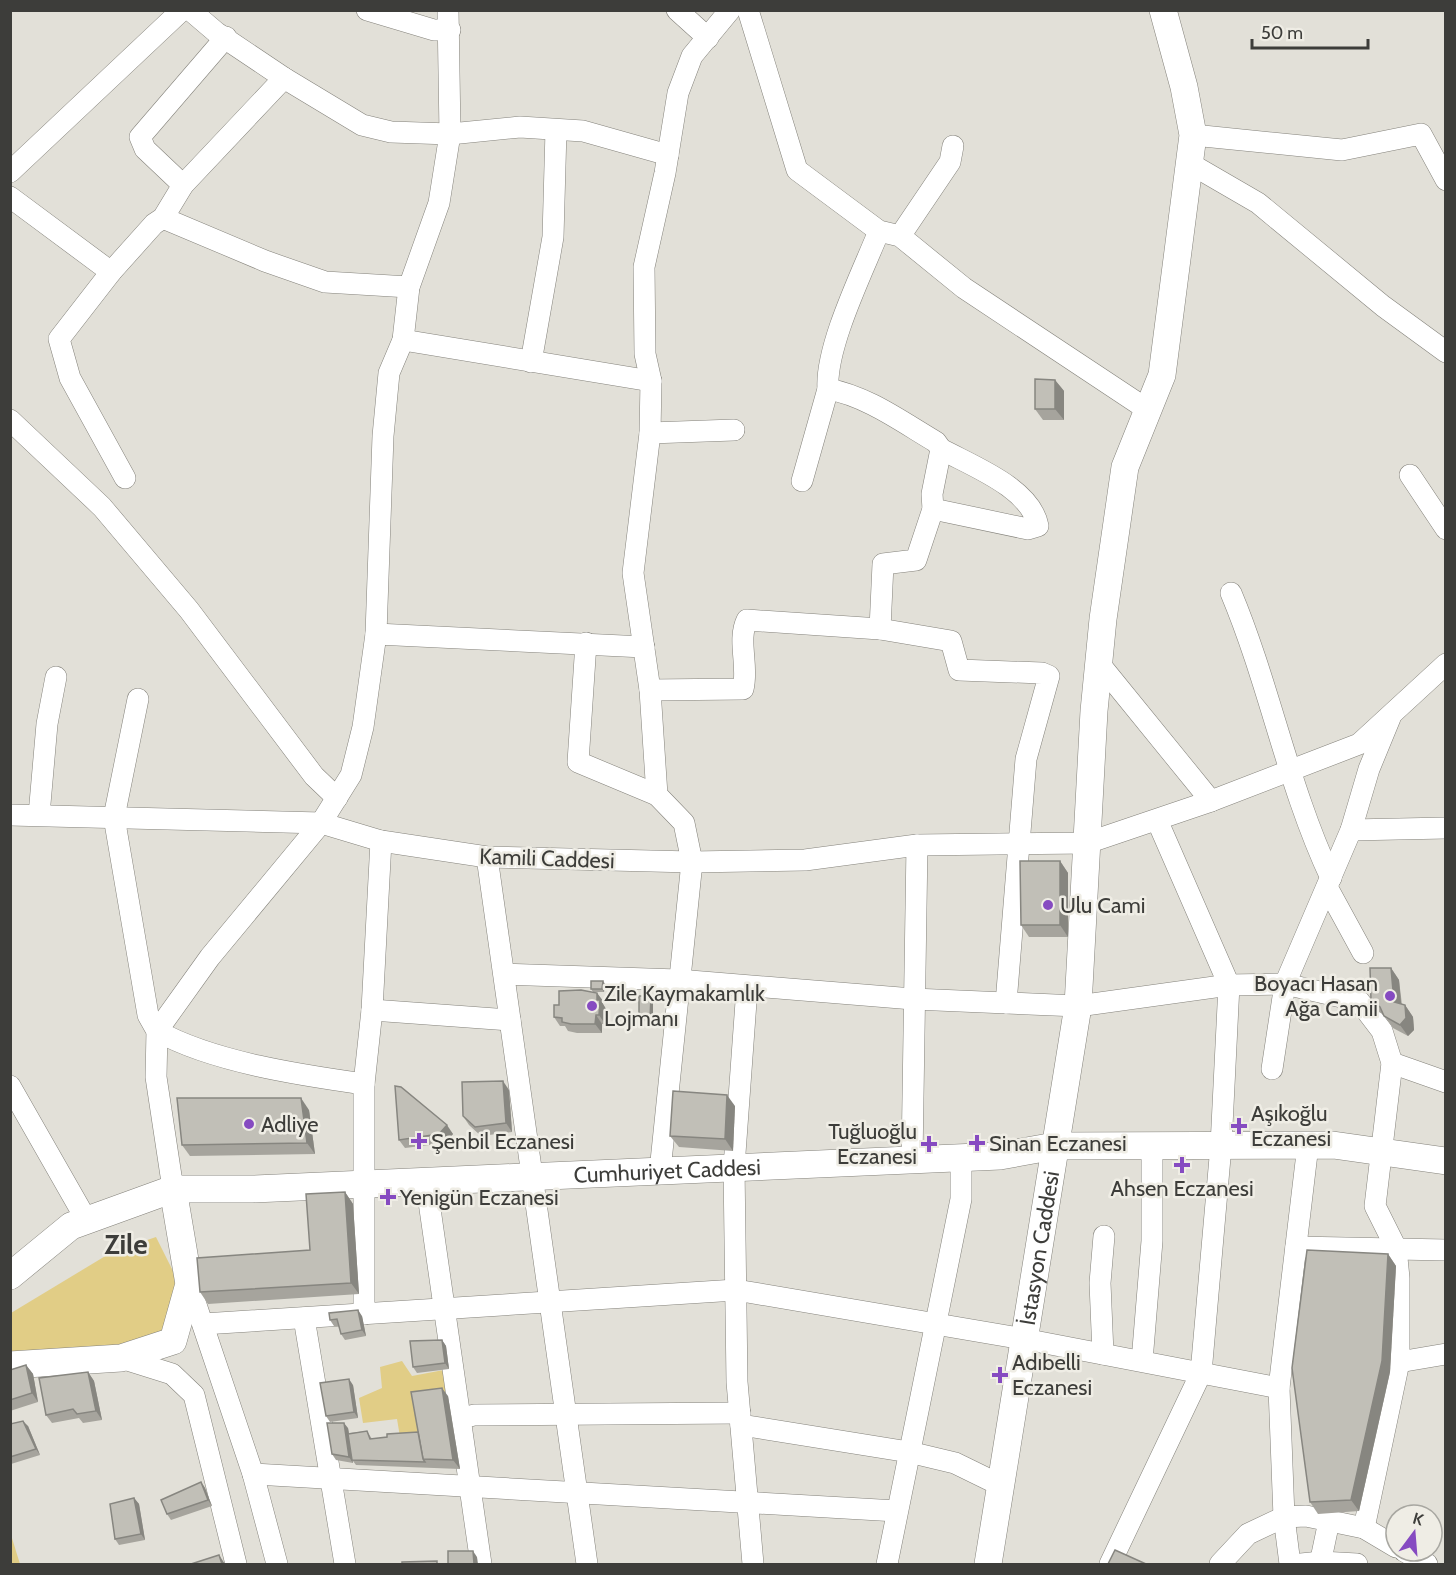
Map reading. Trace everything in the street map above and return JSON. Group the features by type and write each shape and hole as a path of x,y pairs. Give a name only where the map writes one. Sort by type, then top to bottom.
{"main road":[{"name":"İstasyon Caddesi","path":"987,1564 1078,1006 1098,662 1125,467 1162,375 1193,135 1184,87 1163,10"},
{"name":"Cumhuriyet Caddesi","path":"173,1189 252,1189 961,1158 1000,1156 1055,1146 1333,1145 1446,1161"},
{"path":"10,1276 71,1226 173,1189 189,1284 173,1341 121,1358 10,1365"}],"street":[{"path":"10,172 182,10"},
{"path":"190,10 217,33 284,78 362,125 391,132 450,134 520,127 583,131 668,155"},
{"path":"368,10 434,30 449,20"},
{"path":"677,10 708,38"},
{"path":"657,795 650,690 633,573 650,433 651,381 645,354 644,267 668,155 678,93 692,56 730,10"},
{"path":"747,10 797,170 879,231 900,236 964,288 1148,410"},
{"path":"157,1031 210,957 321,824 351,775 363,727 376,634 384,426 389,373 403,340 409,287 439,203 450,134 449,20"},
{"path":"183,185 145,149 140,137 226,37"},
{"path":"125,478 70,378 59,339 111,272 154,224 163,218 183,185 284,78"},
{"path":"531,362 553,237 555,130"},
{"path":"1193,135 1342,150 1420,134 1446,180"},
{"path":"900,236 950,162 953,146"},
{"path":"1189,163 1258,202 1383,306 1446,352"},
{"path":"10,197 111,272"},
{"path":"163,218 265,261 326,282 409,287"},
{"path":"801,481 828,389 827,380 838,335 879,231"},
{"path":"403,340 651,381"},
{"path":"828,389 843,392 885,411 936,442 941,449 1013,488 1036,516 1038,526 1028,529 933,508"},
{"path":"10,420 102,507 189,610 314,776 337,798"},
{"path":"650,433 734,430"},
{"path":"880,629 883,564 916,560 933,508 932,494 941,449"},
{"path":"1410,475 1446,530"},
{"path":"1231,593 1253,645 1329,883 1363,953"},
{"path":"650,690 743,689 747,676 743,629 747,620 880,629 951,641 960,670 1049,676 1026,759 1006,1003"},
{"path":"376,634 644,647"},
{"path":"586,643 578,762 657,795 684,823 692,862 660,1170"},
{"path":"1098,662 1211,801"},
{"name":"Kamili Caddesi","path":"10,815 321,824 381,841 487,857 692,862 805,860 917,845 1087,843 1211,801 1359,744 1446,664"},
{"path":"39,815 47,724 56,677"},
{"path":"138,699 114,817 148,1015 157,1031 156,1077 173,1189"},
{"path":"1272,1069 1285,984 1351,830 1369,769 1393,712"},
{"path":"1110,1564 1201,1373 1221,1146 1229,985 1157,820"},
{"path":"1351,830 1446,828"},
{"path":"364,1314 364,1084 372,1010 381,841"},
{"path":"912,1160 917,845"},
{"path":"487,857 552,1302 587,1564"},
{"path":"504,974 678,981 913,999 1078,1006 1229,985 1285,984 1359,1001 1382,1030 1392,1063 1375,1206 1396,1248 1400,1278 1399,1362 1364,1528"},
{"path":"747,988 734,1167 740,1419 753,1564"},
{"path":"372,1010 510,1020"},
{"path":"157,1031 177,1042 292,1074 364,1084"},
{"path":"1392,1063 1446,1082"},
{"path":"10,1086 87,1221"},
{"path":"1290,1564 1284,1517 1280,1388 1308,1145"},
{"path":"1142,1361 1152,1241 1152,1146"},
{"path":"886,1564 933,1324 961,1199 961,1158"},
{"path":"426,1181 481,1564"},
{"path":"1102,1354 1100,1283 1104,1236"},
{"path":"1296,1247 1446,1250"},
{"path":"189,1284 253,1474 277,1564"},
{"path":"202,1324 736,1290 1024,1339 1280,1388"},
{"path":"304,1318 345,1564"},
{"path":"1399,1362 1446,1354"},
{"path":"121,1358 172,1374 194,1395 236,1564"},
{"path":"460,1419 474,1415 567,1414 740,1419 955,1462 1000,1485"},
{"path":"253,1474 897,1511"},
{"path":"1220,1564 1248,1534 1284,1517 1306,1516 1364,1528 1384,1539"},
{"path":"1329,1521 1314,1564 1357,1564"}],"shaded area":[{"path":"156,1237 174,1273 177,1308 161,1335 128,1348 11,1356 11,1313 112,1252"},
{"path":"402,1361 412,1376 449,1369 454,1397 420,1436 400,1437 397,1419 363,1423 359,1398 382,1388 380,1367"},
{"path":"11,1535 20,1564 11,1564"}],"building":[{"path":"1035,379 1055,380 1055,409 1035,409"},
{"name":"Ulu Cami","path":"1020,861 1060,861 1060,925 1021,925"},
{"name":"Boyacı Hasan Ağa Camii","path":"1370,968 1391,968 1394,1002 1405,1005 1406,1018 1400,1025 1384,1016 1380,1007 1371,1000"},
{"path":"591,981 603,981 602,989 591,989"},
{"name":"Zile Kaymakamlık Lojmanı","path":"581,990 597,993 597,1000 600,1000 599,1015 596,1015 595,1024 571,1024 562,1022 562,1018 554,1017 554,1005 559,1005 559,991"},
{"path":"639,996 651,996 650,1019 639,1018"},
{"path":"503,1081 506,1123 475,1127 463,1116 462,1082"},
{"path":"395,1086 401,1087 447,1125 439,1134 399,1140"},
{"path":"673,1091 727,1095 725,1139 670,1136"},
{"name":"Adliye","path":"177,1098 301,1098 307,1143 182,1145"},
{"path":"345,1192 351,1283 200,1292 197,1258 310,1250 306,1194"},
{"path":"1307,1250 1388,1254 1382,1361 1351,1500 1310,1502 1292,1368"},
{"path":"358,1310 362,1330 341,1334 337,1319 330,1320 329,1313"},
{"path":"442,1340 445,1363 413,1367 410,1341"},
{"path":"26,1365 32,1393 10,1400 10,1370"},
{"path":"88,1372 96,1411 77,1414 73,1409 46,1415 39,1378"},
{"path":"349,1379 354,1412 326,1416 320,1383"},
{"path":"442,1388 453,1460 423,1459 411,1392"},
{"path":"23,1421 36,1449 10,1457 10,1424"},
{"path":"327,1423 344,1423 349,1457 332,1454"},
{"path":"367,1431 370,1439 387,1437 387,1434 418,1432 425,1462 352,1460 348,1434"},
{"path":"201,1482 208,1500 167,1514 161,1500"},
{"path":"134,1498 141,1534 115,1539 110,1504"},
{"path":"1115,1550 1146,1564 1108,1564"},
{"path":"448,1551 473,1551 474,1564 448,1564"},
{"path":"219,1555 222,1564 191,1564"},
{"path":"437,1561 437,1564 402,1564 402,1562"}],"place":[{"name":"Ulu Cami","path":"1048,905"},
{"name":"Boyacı Hasan Ağa Camii","path":"1390,996"},
{"name":"Zile Kaymakamlık Lojmanı","path":"592,1006"},
{"name":"Adliye","path":"249,1124"},
{"name":"Aşıkoğlu Eczanesi","path":"1239,1126"},
{"name":"Şenbil Eczanesi","path":"419,1141"},
{"name":"Sinan Eczanesi","path":"977,1143"},
{"name":"Tuğluoğlu Eczanesi","path":"929,1144"},
{"name":"Ahsen Eczanesi","path":"1182,1165"},
{"name":"Yenigün Eczanesi","path":"388,1197"},
{"name":"Adıbelli Eczanesi","path":"1000,1375"}],"district":[{"name":"Zile","path":"126,1244"}]}
